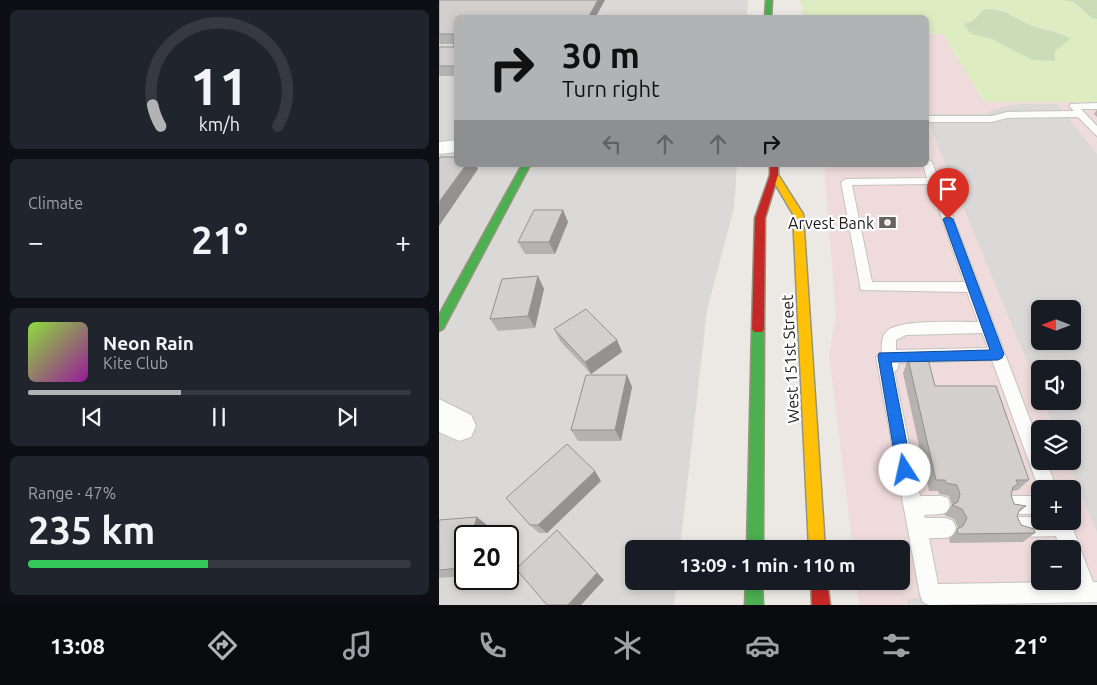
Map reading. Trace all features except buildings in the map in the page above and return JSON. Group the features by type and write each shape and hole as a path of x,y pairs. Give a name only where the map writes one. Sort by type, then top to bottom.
{"main road":[{"path":"768,15 769,0"},
{"path":"439,326 525,167"},
{"name":"West 151st Street","path":"755,540 760,218 774,170"},
{"name":"West 151st Street","path":"774,170 798,214 816,540"},
{"path":"754,590 754,605"},
{"path":"820,590 821,605"}],"street":[{"path":"439,148 454,146"}],"lane":[{"path":"1097,106 1074,106 1097,134"},
{"path":"929,119 1081,114"},
{"path":"929,167 1045,480"},
{"path":"934,182 846,182 866,287 973,287"},
{"path":"891,357 888,344 890,336 896,331 905,329 987,327"},
{"path":"998,354 884,357 929,595 1092,592 1081,571"},
{"path":"1011,505 1031,505"},
{"path":"912,506 941,506"},
{"path":"1018,527 1031,526"},
{"path":"916,528 946,528"}],"shaded area":[{"path":"439,0 748,0 747,15 454,15 454,167 737,167 734,208 707,310 681,540 625,540 625,590 676,590 674,605 439,605"},
{"path":"929,34 943,34 984,102 1097,102 1097,605 859,605 857,590 910,590 910,540 852,540 829,354 836,316 824,167 929,167"},
{"path":"1020,104 1057,104 1097,154 1097,532 1081,493 1081,480 1076,480 1072,470 1081,470 1081,420 1051,420 1047,410 1081,410 1081,360 1031,360 1031,371 929,124 929,114 987,114 987,112 999,108"},
{"path":"1097,596 1098,605 908,605 907,598"}],"green space":[{"path":"800,0 1062,0 1074,2 1092,18 1097,19 1097,102 984,102 943,34 929,34 929,15 804,15","holes":["1000,9 1033,26 1063,33 1055,51 1012,50 992,39 971,34 964,24"]},
{"path":"1062,0 1097,0 1097,19 1092,18 1074,2"},
{"path":"985,9 1006,13 1038,28 1057,32 1070,39 1055,51 1055,61 1032,60 992,39 971,34 964,24 972,21"}],"traffic: fast":[{"path":"768,15 769,0"},
{"path":"439,326 525,167"},
{"path":"755,540 758,329"},
{"path":"754,590 754,605"}],"traffic: slow":[{"path":"774,175 798,214 816,540"}],"traffic: jam":[{"path":"758,329 760,218 774,175 774,167"},
{"path":"820,590 821,605"}],"place":[{"name":"Arvest Bank","path":"888,223"}],"route":[{"path":"905,470 884,357 998,354 948,219"}]}
